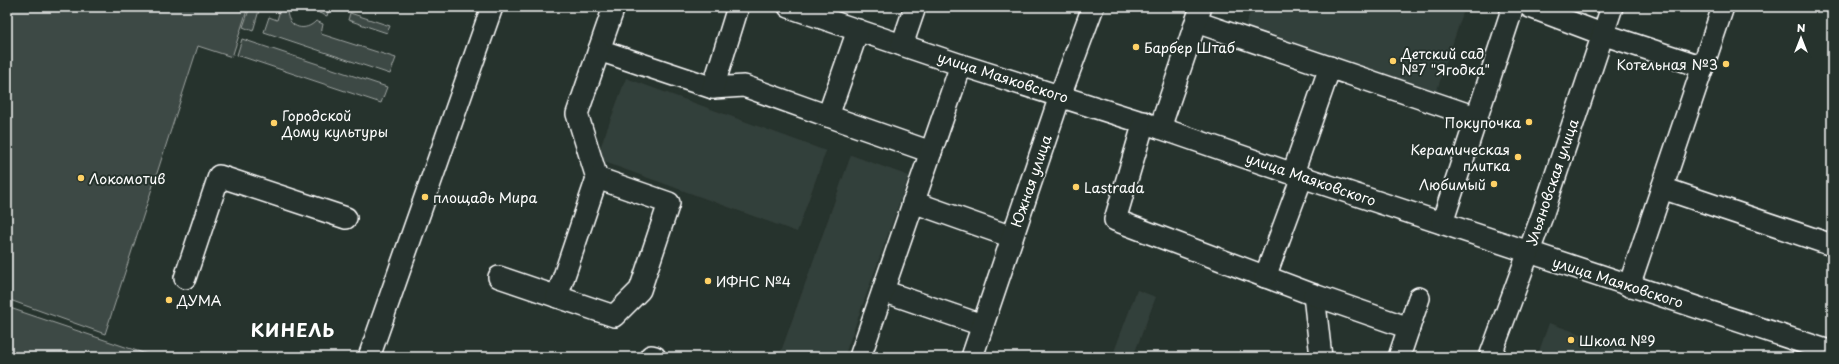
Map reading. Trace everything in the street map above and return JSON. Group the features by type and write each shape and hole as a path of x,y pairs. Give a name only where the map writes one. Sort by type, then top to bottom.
{"street":[{"path":"370,357 492,7"},
{"path":"557,297 597,178 577,114 614,7"},
{"path":"713,88 738,7"},
{"name":"улица Маяковского","path":"789,7 902,45 1152,125 1629,286 1832,352"},
{"path":"902,45 915,7"},
{"name":"Южная улица","path":"972,357 1060,96 1093,7"},
{"path":"1442,223 1513,7"},
{"path":"1530,7 1602,34 1703,67"},
{"name":"Ульяновская улица","path":"1490,357 1528,252 1612,7"},
{"path":"1629,286 1723,7"},
{"path":"1409,328 1264,277 1114,220 1152,125 1199,15 1330,67 1476,117"},
{"path":"828,116 858,30"},
{"path":"599,50 713,88 744,86 931,152"},
{"path":"860,357 961,64"},
{"path":"1264,277 1330,67"},
{"path":"185,278 219,176 346,218"},
{"path":"499,277 614,316 640,290 669,203 597,178"},
{"path":"1662,188 1832,245"},
{"path":"913,202 1012,237"},
{"path":"883,291 982,325"},
{"path":"1314,294 1321,357"},
{"path":"1399,357 1419,298"},
{"path":"1309,357 1318,329"}],"shaded area":[{"name":"Локомотив","path":"7,7 248,7 232,57 198,46 105,334 7,299"},
{"path":"250,7 260,7 253,31 243,27"},
{"path":"318,7 330,7 327,16 319,13"},
{"name":"Детский сад №7 \"Ягодка\"","path":"1252,7 1465,7 1436,93 1244,29"},
{"path":"280,10 287,12 288,18 298,27 308,27 316,21 323,24 321,34 396,58 390,74 264,32 269,17 277,20"},
{"path":"350,13 390,26 387,33 348,20"},
{"path":"242,39 387,87 381,103 237,55"},
{"path":"626,78 826,151 797,232 596,159"},
{"path":"851,155 909,176 844,357 779,357"},
{"path":"1137,290 1156,297 1133,357 1112,357"},
{"path":"7,307 155,357 7,357"},
{"name":"Школа №9","path":"1549,323 1648,357 1537,357"}],"place":[{"name":"Барбер Штаб","path":"1136,47"},
{"name":"Детский сад №7 \"Ягодка\"","path":"1393,61"},
{"name":"Котельная №3","path":"1726,64"},
{"name":"Покупочка","path":"1529,122"},
{"name":"Городской Дому культуры","path":"274,123"},
{"name":"Керамическая плитка","path":"1518,157"},
{"name":"Локомотив","path":"81,178"},
{"name":"Любимый","path":"1494,184"},
{"name":"Lastrada","path":"1076,187"},
{"name":"площадь Мира","path":"425,197"},
{"name":"ИФНС №4","path":"708,281"},
{"name":"ДУМА","path":"169,300"},
{"name":"Школа №9","path":"1571,340"}],"district":[{"name":"КИНЕЛЬ","path":"293,329"}]}
